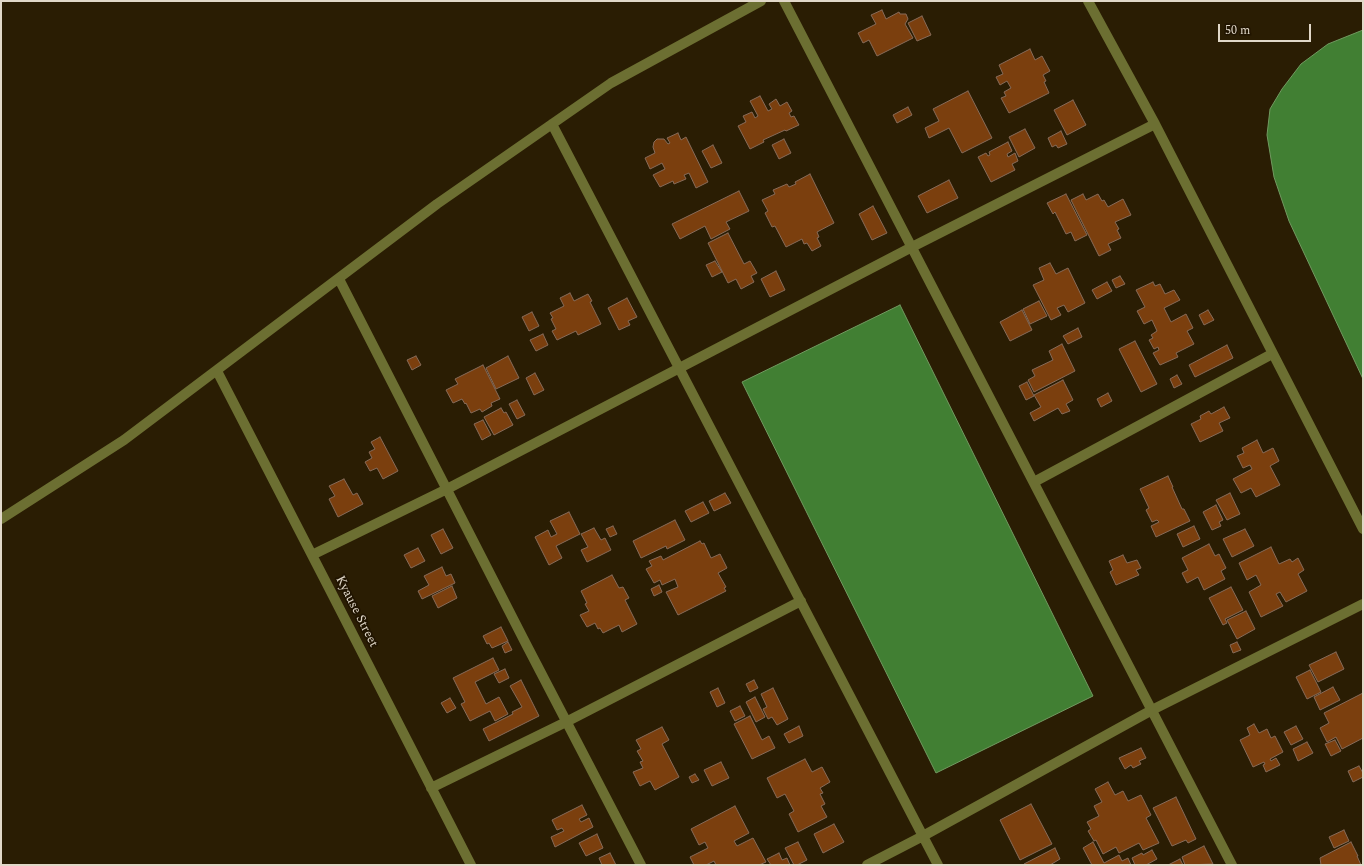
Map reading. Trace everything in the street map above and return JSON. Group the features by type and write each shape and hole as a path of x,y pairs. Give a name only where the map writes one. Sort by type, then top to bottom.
{"street":[{"path":"1,519 124,440 217,372 437,204 611,83 761,1"},
{"path":"784,1 1232,865"},
{"path":"1088,1 1155,124 1363,529"},
{"path":"552,124 938,865"},
{"path":"312,554 446,489 912,247 1155,124"},
{"path":"339,279 641,865"},
{"path":"1034,482 1272,354"},
{"name":"Kyause Street","path":"217,372 471,865"},
{"path":"432,788 566,722 801,601"},
{"path":"867,865 923,836 1152,710 1363,604"}],"shaded area":[{"path":"1363,30 1363,379 1289,221 1274,177 1267,135 1270,109 1282,89 1301,64 1328,44"},
{"path":"900,305 1093,696 936,773 742,382"}],"building":[{"path":"882,10 886,19 899,12 900,14 906,14 908,19 905,24 913,38 877,56 869,40 863,43 858,33 876,24 871,15"},
{"path":"922,16 931,35 917,41 908,23"},
{"path":"1030,49 1035,60 1042,56 1050,71 1043,75 1046,81 1044,82 1049,93 1009,113 1001,98 1006,96 1004,92 1011,88 1007,81 1000,85 996,77 1003,74 999,65"},
{"path":"968,91 992,138 962,153 949,128 929,138 925,128 939,121 933,109"},
{"path":"760,96 768,111 772,109 769,104 776,99 780,106 787,102 792,111 789,113 791,117 794,116 799,125 763,140 764,142 750,149 738,126 746,122 743,116 752,112 755,118 758,116 750,101"},
{"path":"1073,100 1086,125 1067,135 1054,110"},
{"path":"908,107 912,115 897,123 893,115"},
{"path":"1025,129 1035,148 1019,157 1009,137"},
{"path":"1061,131 1067,144 1058,148 1056,145 1052,147 1048,138"},
{"path":"678,133 681,140 686,137 708,182 696,188 689,173 684,175 686,179 674,184 673,181 660,187 653,175 665,169 662,163 650,169 645,158 655,153 653,147 654,142 657,139 664,139 668,144 670,143 667,138"},
{"path":"784,139 791,153 779,159 772,145"},
{"path":"1008,142 1012,151 1007,154 1008,157 1015,153 1018,161 1012,164 1015,170 991,182 978,157 986,153 988,156 990,155 989,152"},
{"path":"713,145 722,163 711,168 702,151"},
{"path":"810,174 834,223 817,232 819,237 817,238 821,246 812,251 807,243 804,244 802,239 786,247 775,226 772,227 765,213 768,211 762,200 775,194 773,190 787,184 789,187 796,184 795,182"},
{"path":"949,180 958,198 927,213 918,196"},
{"path":"739,191 749,211 726,222 730,229 711,239 705,226 680,239 672,224"},
{"path":"1066,194 1087,235 1075,241 1071,232 1066,234 1055,212 1053,214 1047,203"},
{"path":"1083,194 1086,200 1098,194 1108,207 1123,199 1131,215 1115,222 1119,229 1117,230 1121,238 1108,244 1111,250 1099,256 1071,200"},
{"path":"873,206 887,233 872,240 859,214"},
{"path":"728,233 744,264 750,261 757,273 751,276 754,282 741,289 736,279 728,283 708,243"},
{"path":"715,261 722,272 712,277 706,265"},
{"path":"1050,263 1056,274 1068,268 1085,303 1068,312 1064,305 1057,308 1061,315 1051,320 1033,285 1044,280 1039,268"},
{"path":"776,271 785,290 770,297 761,279"},
{"path":"1120,276 1125,284 1116,288 1112,280"},
{"path":"1107,282 1112,291 1097,299 1092,290"},
{"path":"1153,282 1155,286 1160,284 1165,294 1174,290 1180,300 1164,308 1171,322 1186,314 1193,328 1187,331 1194,344 1176,353 1178,357 1160,365 1153,353 1159,350 1158,347 1154,349 1149,340 1153,338 1151,335 1157,331 1152,320 1144,324 1137,311 1145,307 1136,290"},
{"path":"570,293 574,301 588,294 592,301 590,302 601,324 578,335 576,331 557,340 552,331 556,329 550,313 564,306 560,298"},
{"path":"627,298 637,317 628,321 630,325 619,330 608,308"},
{"path":"1039,301 1047,316 1030,324 1023,309"},
{"path":"1022,310 1032,330 1010,341 1000,322"},
{"path":"1208,310 1214,320 1204,325 1199,315"},
{"path":"532,312 539,326 529,331 522,317"},
{"path":"1078,328 1082,337 1068,344 1063,336"},
{"path":"543,334 548,345 536,351 530,340"},
{"path":"1135,341 1157,384 1141,392 1119,349"},
{"path":"1062,344 1075,371 1034,392 1028,380 1035,376 1032,370 1053,360 1049,351"},
{"path":"1227,345 1233,358 1195,377 1189,365"},
{"path":"416,356 421,365 412,370 407,360"},
{"path":"508,356 519,378 496,389 486,368"},
{"path":"483,365 500,399 491,403 492,406 482,412 480,409 471,413 466,403 465,404 462,399 453,403 446,390 458,384 455,379"},
{"path":"535,373 544,390 534,395 526,378"},
{"path":"1177,375 1182,384 1174,388 1170,379"},
{"path":"1063,380 1073,400 1066,404 1070,411 1062,414 1058,408 1034,421 1030,413 1041,407 1034,395"},
{"path":"1027,382 1034,396 1026,400 1019,386"},
{"path":"1108,393 1112,401 1101,407 1097,399"},
{"path":"517,400 525,415 517,419 509,404"},
{"path":"1224,407 1230,418 1219,423 1223,431 1200,442 1191,424 1201,419 1200,416 1209,411 1211,414"},
{"path":"501,408 504,413 506,412 513,425 494,435 484,417"},
{"path":"483,420 491,435 482,440 474,424"},
{"path":"380,437 398,471 383,479 377,468 370,471 365,462 372,458 369,452 375,449 371,442"},
{"path":"1257,440 1263,453 1273,448 1279,461 1270,466 1280,485 1256,497 1251,488 1241,493 1233,479 1252,469 1250,465 1243,468 1237,456 1244,453 1242,448"},
{"path":"1168,476 1182,509 1184,509 1190,521 1156,537 1151,526 1159,522 1157,520 1152,522 1146,510 1149,508 1140,489"},
{"path":"344,479 353,495 357,493 363,504 338,517 329,499 335,496 329,486"},
{"path":"725,493 731,503 714,511 709,501"},
{"path":"1230,493 1240,514 1227,520 1216,500"},
{"path":"703,502 709,513 691,522 685,511"},
{"path":"1216,505 1223,520 1219,522 1221,526 1212,530 1203,512"},
{"path":"569,512 580,534 556,546 562,558 549,565 535,537 548,530 551,537 557,534 550,521"},
{"path":"675,520 685,540 667,549 666,546 641,558 633,541"},
{"path":"613,526 617,534 610,537 606,529"},
{"path":"1194,526 1200,539 1183,547 1177,534"},
{"path":"594,528 601,540 605,538 611,550 587,562 581,550 588,547 581,534"},
{"path":"443,529 453,548 441,554 431,535"},
{"path":"1245,529 1254,546 1232,557 1223,539"},
{"path":"700,541 702,544 704,543 711,558 720,554 727,568 718,573 726,587 724,588 726,591 678,615 666,592 678,587 675,579 662,585 660,580 654,583 646,569 652,566 649,561 661,556 663,560"},
{"path":"1209,544 1215,556 1219,554 1226,568 1221,571 1225,579 1204,590 1198,577 1187,583 1182,573 1188,570 1182,558"},
{"path":"1271,547 1279,564 1290,559 1292,562 1298,558 1304,570 1298,574 1307,591 1286,602 1280,592 1276,594 1283,606 1261,617 1249,592 1261,585 1256,575 1247,580 1239,563"},
{"path":"418,548 425,561 411,568 404,555"},
{"path":"1123,555 1127,563 1137,560 1141,568 1136,570 1139,575 1116,585 1110,572 1113,570 1109,561"},
{"path":"442,567 446,576 451,574 455,583 422,599 418,591 429,585 424,576"},
{"path":"612,575 619,588 623,587 629,598 625,600 637,624 622,632 619,625 603,633 600,628 598,629 595,623 587,627 580,615 589,611 581,591"},
{"path":"659,585 662,592 654,596 651,589"},
{"path":"452,586 457,598 438,608 432,596"},
{"path":"1231,587 1243,610 1225,619 1227,623 1223,625 1209,598"},
{"path":"1246,611 1255,629 1237,639 1227,620"},
{"path":"501,627 508,641 492,648 489,643 487,644 483,636"},
{"path":"508,642 512,650 505,653 502,646"},
{"path":"1237,642 1241,650 1233,653 1230,645"},
{"path":"1336,652 1344,669 1318,682 1309,665"},
{"path":"493,658 499,670 475,682 486,704 499,697 508,714 495,721 490,711 470,721 461,704 465,702 453,678"},
{"path":"505,669 509,678 499,683 494,674"},
{"path":"1310,670 1321,692 1307,699 1296,677"},
{"path":"521,680 539,716 489,741 483,729 513,714 512,712 522,707 510,686"},
{"path":"754,680 758,688 750,692 746,684"},
{"path":"1333,687 1340,700 1320,710 1314,697"},
{"path":"718,688 725,703 717,707 710,692"},
{"path":"773,688 788,719 777,725 772,717 768,719 763,709 767,707 761,694"},
{"path":"1363,693 1363,738 1342,749 1336,737 1327,742 1320,728 1329,723 1324,713"},
{"path":"755,697 765,717 756,722 746,702"},
{"path":"450,698 456,708 447,713 441,703"},
{"path":"740,706 745,716 735,721 730,711"},
{"path":"750,716 762,740 769,736 775,748 752,759 734,724"},
{"path":"1254,724 1259,733 1267,729 1271,738 1275,736 1283,752 1270,759 1271,761 1276,758 1280,765 1266,772 1263,765 1265,764 1264,762 1253,767 1240,740 1250,735 1247,728"},
{"path":"799,726 803,736 789,743 784,734"},
{"path":"1296,726 1303,739 1291,745 1284,732"},
{"path":"662,727 669,740 662,744 679,777 655,790 650,781 640,786 633,772 643,768 640,762 643,761 637,751 641,749 636,740"},
{"path":"1335,740 1341,751 1331,756 1325,744"},
{"path":"1307,742 1313,753 1298,761 1293,749"},
{"path":"1141,748 1146,758 1139,761 1141,764 1133,768 1131,765 1125,769 1119,758"},
{"path":"805,759 812,772 822,767 830,782 820,788 823,793 820,794 825,804 821,806 827,817 798,832 789,814 794,811 785,794 777,798 767,778"},
{"path":"721,762 729,778 712,786 704,770"},
{"path":"1359,766 1363,773 1363,777 1353,782 1348,771"},
{"path":"695,774 699,780 692,783 689,777"},
{"path":"1108,782 1115,795 1123,791 1128,801 1141,795 1151,815 1146,818 1159,843 1143,850 1139,843 1119,853 1116,847 1103,854 1096,840 1094,841 1088,831 1091,829 1087,822 1099,816 1094,806 1102,802 1095,789"},
{"path":"1176,797 1196,839 1188,843 1186,840 1172,846 1153,808"},
{"path":"1031,804 1052,844 1020,860 1000,820"},
{"path":"582,805 587,815 579,819 581,822 589,818 593,827 555,847 551,837 564,831 562,828 557,830 552,820"},
{"path":"735,806 749,833 734,841 737,846 753,838 766,862 759,865 716,865 714,861 706,865 694,865 690,857 708,848 705,842 699,845 691,829"},
{"path":"834,824 844,842 823,853 814,834"},
{"path":"1344,830 1349,841 1334,848 1329,837"},
{"path":"597,834 603,848 586,856 579,843"},
{"path":"798,842 807,860 794,865 785,848"},
{"path":"1093,842 1104,863 1119,855 1122,861 1128,858 1131,865 1092,865 1083,848"},
{"path":"1351,842 1361,865 1321,865 1320,858"},
{"path":"1204,846 1213,864 1185,865 1182,857"},
{"path":"1055,848 1060,859 1050,865 1024,865 1024,864"},
{"path":"1152,850 1157,859 1146,865 1135,865 1132,858 1142,853 1143,855"},
{"path":"610,853 616,865 602,865 599,858"},
{"path":"779,853 782,860 787,858 790,865 771,865 767,859"},
{"path":"1180,859 1183,865 1168,865"}]}
